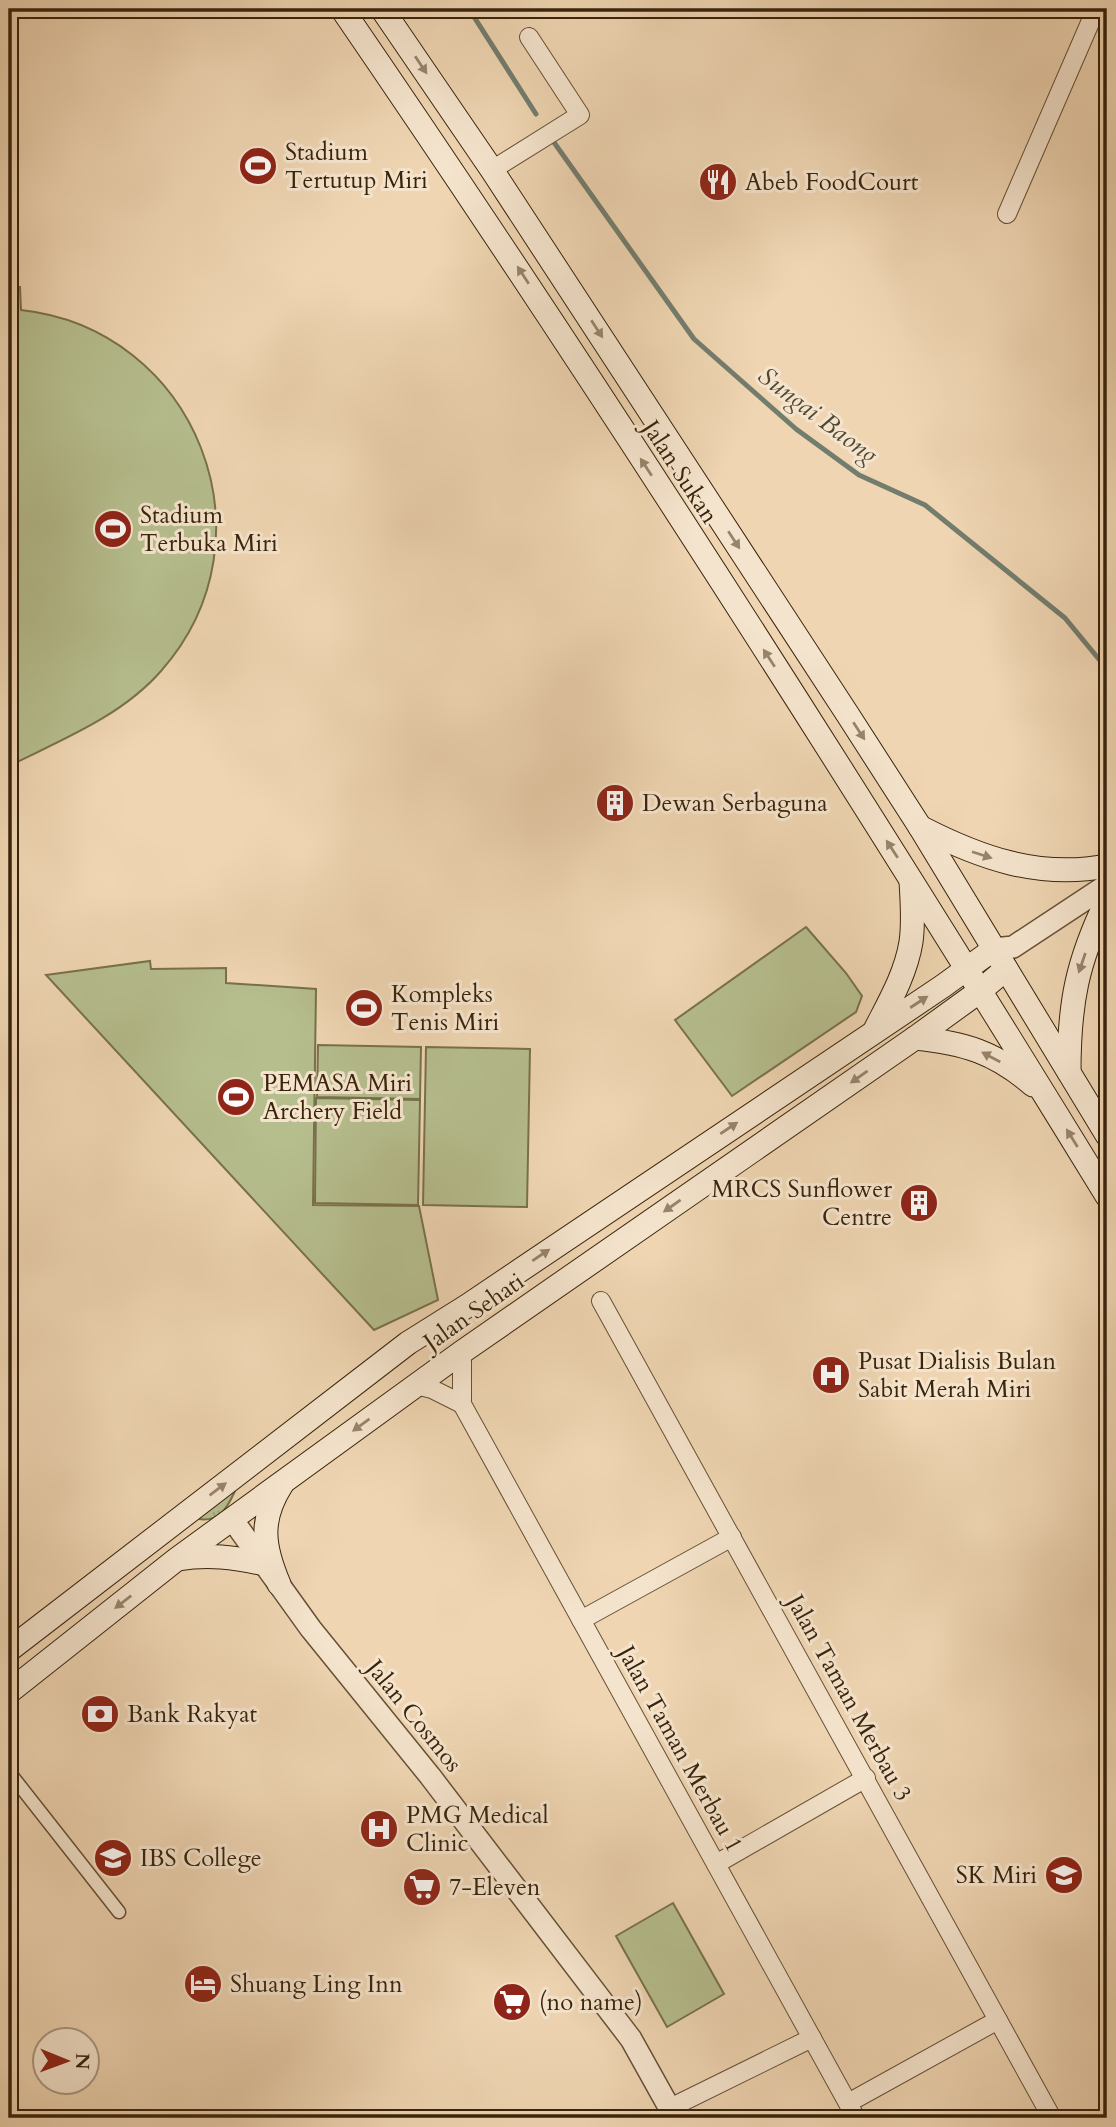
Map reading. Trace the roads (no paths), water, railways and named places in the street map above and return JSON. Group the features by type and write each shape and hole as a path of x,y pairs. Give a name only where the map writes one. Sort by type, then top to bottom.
{"main road":[{"name":"Jalan Sukan","path":"342,9 492,229 911,879 1107,1196"},
{"name":"Jalan Sukan","path":"382,9 492,170 1004,955 1107,1135"},
{"path":"920,827 963,849 1008,863 1081,871 1107,866"},
{"path":"874,1031 902,975 911,943 911,879"},
{"path":"1069,1072 1069,1026 1077,976 1093,929 1107,900"},
{"name":"Jalan Sehati","path":"9,1650 408,1343 967,969 1004,955"},
{"name":"Jalan Sehati","path":"9,1692 177,1559 416,1385 980,991 1004,955"},
{"path":"915,1038 953,1042 988,1054 1020,1074 1046,1097"},
{"path":"60,1610 86,1605 188,1526 208,1520 232,1518 240,1493 254,1474 398,1363 408,1343"},
{"path":"279,1584 265,1546 265,1523 271,1501 284,1482"},
{"path":"177,1559 221,1555 264,1564"}],"street":[{"path":"1007,214 1096,9"},
{"path":"492,170 580,115 529,37"},
{"path":"1004,955 1107,885"},
{"name":"Jalan Taman Merbau 3","path":"601,1301 1052,2118"},
{"path":"416,1385 432,1389 462,1404 462,1352"},
{"name":"Jalan Taman Merbau 1","path":"462,1404 852,2111"},
{"name":"Jalan Cosmos","path":"232,1518 311,1629 430,1776 602,2000 643,2058 673,2113"},
{"path":"581,1620 732,1537"},
{"path":"9,1772 119,1912"},
{"path":"716,1864 866,1778"},
{"path":"852,2111 998,2020"},
{"path":"673,2113 812,2038"}],"waterway":[{"name":"Sungai Baong","path":"469,9 536,114"},
{"name":"Sungai Baong","path":"553,141 694,339 796,429 859,475 925,505 1065,618 1107,669"}],"place":[{"name":"Stadium Tertutup Miri","path":"258,166"},
{"name":"Abeb FoodCourt","path":"718,182"},
{"name":"Stadium Terbuka Miri","path":"113,529"},
{"name":"Dewan Serbaguna","path":"615,803"},
{"name":"Kompleks Tenis Miri","path":"364,1008"},
{"name":"PEMASA Miri Archery Field","path":"236,1097"},
{"name":"MRCS Sunflower Centre","path":"919,1203"},
{"name":"Pusat Dialisis Bulan Sabit Merah Miri","path":"831,1375"},
{"name":"Bank Rakyat","path":"100,1714"},
{"name":"PMG Medical Clinic","path":"379,1829"},
{"name":"IBS College","path":"113,1858"},
{"name":"SK Miri","path":"1064,1875"},
{"name":"7-Eleven","path":"422,1887"},
{"name":"Shuang Ling Inn","path":"203,1984"},
{"name":"(no name)","path":"512,2002"}]}
